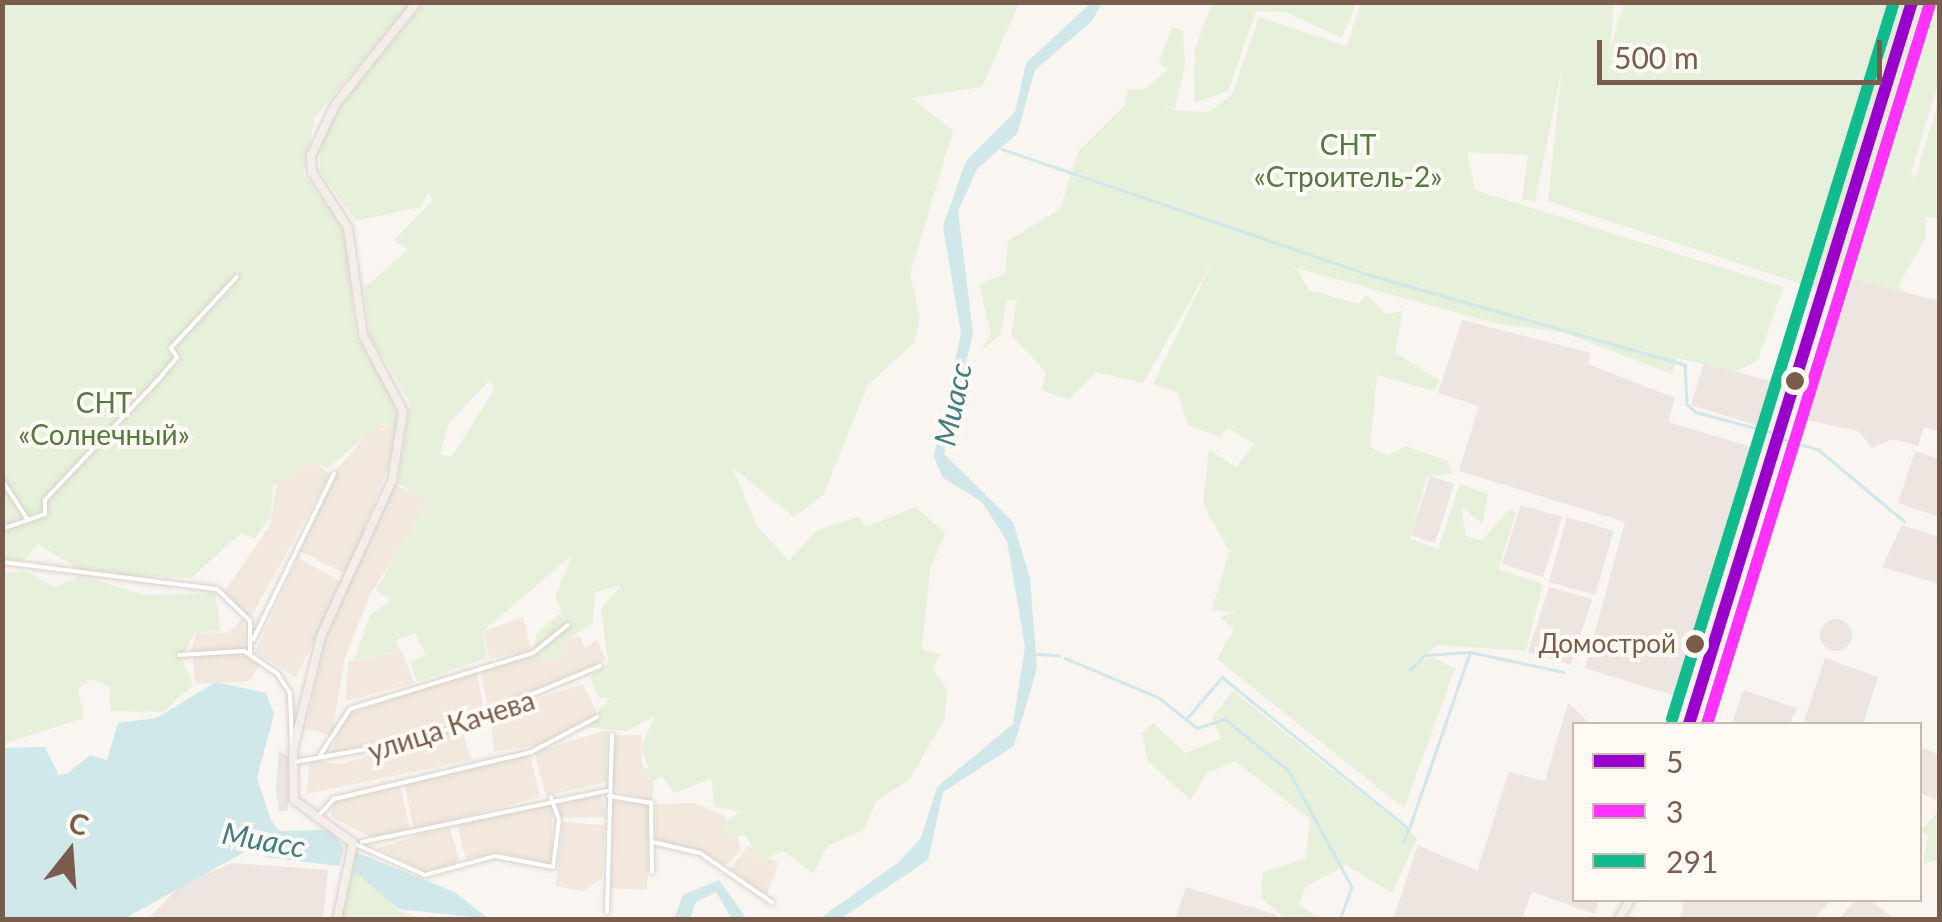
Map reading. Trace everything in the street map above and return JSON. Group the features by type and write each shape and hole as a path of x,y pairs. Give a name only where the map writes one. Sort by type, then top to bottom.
{"main road":[{"path":"338,920 347,869 356,845 292,795 296,762 293,750 321,636 392,480 400,403 363,335 348,228 312,172 311,156 335,104 417,2"},
{"path":"1690,722 1912,2"}],"street":[{"path":"2,528 45,514 45,500 158,380 177,357 171,348 238,277"},
{"path":"251,644 334,474"},
{"path":"2,480 28,520"},
{"path":"2,562 217,590 250,621 250,652"},
{"path":"320,757 350,709 534,652 568,625"},
{"path":"179,655 250,652 286,683 293,750"},
{"name":"улица Качева","path":"296,762 428,738 600,666"},
{"path":"320,814 334,799 531,752 596,717"},
{"path":"607,912 612,734"},
{"path":"356,845 551,797 608,794 651,803 652,872"},
{"path":"356,845 426,876 496,856 553,868 559,820 551,797"},
{"path":"653,842 700,853 773,903"}],"shaded area":[{"path":"1846,277 1939,301 1939,431 1924,427 1918,446 1893,439 1872,448 1858,431 1803,419"},
{"path":"1462,320 1591,353 1588,364 1675,398 1668,422 1755,448 1678,697 1585,668 1625,522 1459,471 1479,406 1438,393"},
{"path":"1704,363 1777,383 1762,427 1691,405"},
{"path":"377,423 401,432 347,575 300,551 336,470"},
{"path":"1915,451 1939,459 1939,517 1898,503"},
{"path":"307,456 330,474 250,619 224,592 270,525 277,483"},
{"path":"1430,476 1454,484 1435,543 1411,535"},
{"path":"394,485 428,498 422,517 371,592 345,658 332,735 306,729 327,630"},
{"path":"1521,505 1562,517 1543,577 1502,564"},
{"path":"1567,517 1614,531 1595,595 1549,582"},
{"path":"1902,525 1939,537 1939,584 1882,567"},
{"path":"298,558 342,582 296,678 255,652"},
{"path":"1549,587 1592,599 1571,665 1528,652"},
{"path":"523,617 531,650 489,659 484,631"},
{"path":"243,618 246,652 191,653 196,632 228,633"},
{"path":"1836,619 1847,624 1852,635 1847,646 1836,651 1825,646 1820,635 1825,624"},
{"path":"580,636 584,648 597,640 606,660 488,709 480,668"},
{"path":"402,651 414,683 346,701 348,662"},
{"path":"250,654 259,665 250,681 195,684 193,655"},
{"path":"1825,658 1878,677 1864,722 1804,722"},
{"path":"476,670 485,712 330,756 345,716"},
{"path":"583,684 598,715 540,745 494,752 490,713"},
{"path":"1743,690 1797,708 1791,722 1733,722"},
{"path":"1568,703 1588,722 1572,722 1572,902 1598,902 1595,914 1532,892 1522,919 1393,920 1418,845 1477,871 1509,772 1545,781"},
{"path":"461,726 471,760 306,794 310,761 342,764"},
{"path":"607,730 607,782 546,796 534,752"},
{"path":"615,735 641,735 642,766 654,772 652,801 611,789"},
{"path":"1922,747 1939,755 1936,800 1922,794"},
{"path":"279,750 294,761 287,811 279,811 276,791"},
{"path":"530,754 540,797 414,830 404,783"},
{"path":"400,785 410,829 372,838 330,816 334,802"},
{"path":"600,790 606,817 560,818 556,800"},
{"path":"611,801 651,804 647,890 608,888"},
{"path":"695,803 725,816 737,836 741,850 727,865 656,840 656,804"},
{"path":"552,804 553,865 500,853 466,859 457,825"},
{"path":"563,822 605,825 602,878 583,891 556,886"},
{"path":"449,826 460,861 429,873 378,848"},
{"path":"748,846 778,863 767,895 730,869"},
{"path":"232,863 328,870 323,919 148,919 182,884"},
{"path":"1186,887 1277,915 1275,919 1175,919"},
{"path":"1684,902 1829,902 1814,919 1680,919"},
{"path":"1853,902 1873,902 1894,919 1839,919"}],"green space":[{"path":"1212,2 1356,3 1342,38 1285,12 1256,11 1228,91 1194,103 1195,49"},
{"name":"СНТ «Строитель-2»","path":"1361,2 1618,3 1614,4 1610,49 1624,3 1903,2 1904,14 1817,289 1548,201 1562,68 1535,202 1522,199 1528,155 1467,152 1475,190 1783,287 1758,360 1735,372 1677,358 1672,374 1562,332 1494,323 1264,259 1297,269 1309,290 1359,304 1366,295 1386,314 1403,311 1395,353 1440,380 1434,391 1377,375 1370,447 1388,456 1405,446 1448,461 1453,473 1427,476 1410,539 1438,549 1460,484 1488,494 1482,524 1461,506 1466,536 1482,541 1509,509 1516,513 1498,569 1543,584 1526,651 1438,645 1412,665 1432,657 1455,669 1404,808 1217,659 1234,629 1220,617 1235,612 1212,610 1229,551 1203,504 1209,450 1236,467 1255,444 1228,428 1219,437 1188,425 1177,392 1153,384 1215,257 1143,383 1096,372 1069,400 1041,390 1046,372 1011,335 1017,300 1007,301 1000,335 981,351 991,334 979,284 1005,274 1008,241 1060,209 1079,151 1125,105 1128,90 1144,90 1168,69 1159,63 1172,27 1183,31 1185,64 1175,108 1163,105 1178,111 1208,112 1232,95 1259,17 1347,46"},
{"name":"СНТ «Солнечный»","path":"3,3 411,3 315,117 303,173 346,231 355,335 394,400 399,433 381,423 328,468 310,463 273,486 271,516 255,538 241,533 191,578 84,573 38,544 24,560 3,560"},
{"path":"424,3 1019,3 982,87 912,98 953,131 910,274 920,318 914,343 868,385 823,495 794,517 732,467 757,526 789,561 817,530 859,517 866,527 915,507 945,533 930,570 922,649 941,655 932,668 947,690 945,718 910,779 876,801 864,830 827,846 813,874 784,851 758,861 746,835 729,837 722,824 740,811 715,807 711,779 674,793 662,776 653,781 641,747 655,716 627,731 586,727 610,698 598,697 590,677 608,663 601,609 621,585 595,592 593,623 560,645 562,658 532,660 537,633 562,612 555,597 572,555 483,631 487,658 417,682 410,662 426,655 415,633 396,640 400,651 354,660 370,615 392,600 376,590 428,500 398,484 410,403 371,337 364,288 408,250 394,240 433,200 428,192 420,207 356,221 320,171 320,148 346,96","holes":["490,380 494,390 452,456 440,455 448,424"]},
{"path":"1920,3 1939,3 1939,80 1911,173 1915,179 1939,100 1940,218 1925,217 1925,239 1898,286 1908,294 1835,274"},
{"path":"28,572 55,587 81,576 146,595 215,593 221,631 195,632 182,658 193,685 163,712 111,711 109,687 92,679 78,689 84,718 3,744 2,573"},
{"path":"1233,691 1417,838 1392,893 1346,865 1306,886 1299,904 1319,919 1286,919 1261,898 1263,872 1306,858 1310,819 1235,761 1207,773 1190,800 1148,761 1142,733 1153,723 1185,753 1221,739 1212,717"},
{"path":"1939,811 1939,859 1923,864 1928,835 1922,829"},
{"path":"352,865 397,910 424,919 340,919"}],"water":[{"name":"Миасс","path":"1091,3 1102,3 1092,21 1035,70 1017,134 977,169 958,211 973,333 944,454 1013,522 1030,578 1037,668 1014,746 943,792 928,860 840,919 819,919 899,862 921,838 937,787 1013,724 1025,647 1007,541 982,502 942,477 934,456 961,334 943,226 966,161 1015,112 1026,63"},
{"path":"216,682 266,693 274,714 257,778 271,820 279,831 330,830 344,848 339,866 265,857 273,845 266,840 124,919 3,919 2,748 45,747 59,775 68,773 90,755 107,760 118,723 156,718"},
{"name":"Миасс","path":"348,849 454,892 489,919 398,909 344,862"},
{"path":"719,880 747,919 732,919 716,892 695,903 690,919 674,919 683,895"}],"waterway":[{"path":"1002,149 1370,275 1685,365 1687,404 1696,412 1770,432"},
{"path":"1784,439 1819,450 1904,521"},
{"path":"1410,670 1425,655 1470,652 1564,672"},
{"path":"1409,829 1470,652"},
{"path":"1037,654 1059,655"},
{"path":"1065,658 1158,697 1197,728 1225,719 1289,771 1352,887 1340,920"},
{"path":"1187,718 1222,677 1409,829 1404,841"}],"transit line":[{"name":"291","path":"1672,719 1894,2"},
{"name":"5","path":"1690,722 1912,2"},
{"name":"3","path":"1708,722 1929,7"}],"place":[{"name":"Домострой","path":"1695,644"}]}
